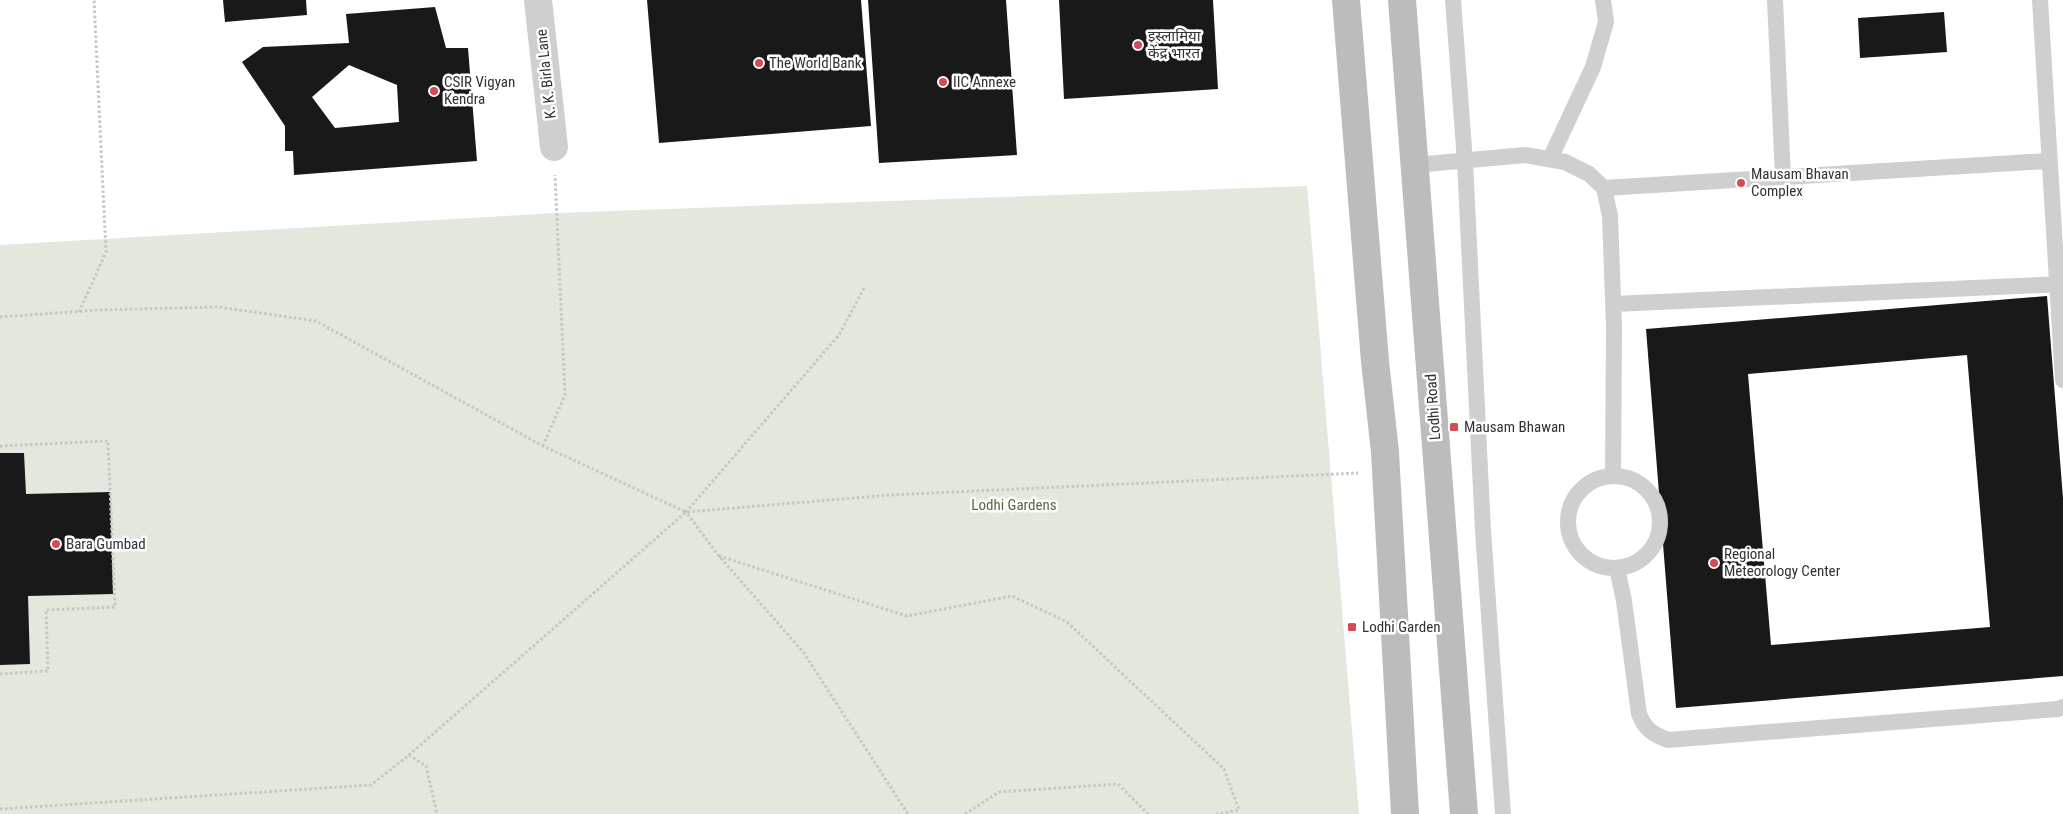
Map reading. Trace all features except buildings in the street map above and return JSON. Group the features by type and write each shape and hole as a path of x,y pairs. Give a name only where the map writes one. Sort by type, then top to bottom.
{"main road":[{"path":"1346,0 1386,471 1405,814"},
{"name":"Lodhi Road","path":"1402,0 1464,814"}],"street":[{"name":"K. K. Birla Lane","path":"538,0 554,147"}],"lane":[{"path":"1453,0 1465,162 1483,531 1503,814"},
{"path":"1550,159 1594,67 1606,22 1603,0"},
{"path":"1775,0 1783,177"},
{"path":"2040,0 2048,160 2059,284 2063,380"},
{"path":"1415,165 1465,162 1525,155 1564,162 1589,174 1604,188 1610,216 1613,304 1613,476"},
{"path":"1604,188 2048,160"},
{"path":"1613,304 2059,284"},
{"path":"1613,476 1628,478 1643,485 1653,497 1660,520 1656,543 1646,556 1632,565 1617,568 1603,567 1584,556 1572,539 1569,525 1570,511 1575,498 1585,487 1597,479 1613,476"},
{"path":"1617,568 1624,601 1639,714 1644,727 1654,735 1668,740 2058,709 2063,707"}],"path":[{"path":"79,312 106,252 94,0"},
{"path":"543,446 565,395 554,147"},
{"path":"0,809 371,786 410,755 686,512 839,335 864,288"},
{"path":"0,317 218,307 316,321 543,446 686,512 719,556 804,653 908,814"},
{"path":"0,446 108,441 116,607 46,610 48,672 0,674"},
{"path":"686,512 890,495 1386,471"},
{"path":"719,556 907,616 1012,596 1067,622 1224,769 1239,810 1216,814"},
{"path":"410,755 426,766 437,814"},
{"path":"965,814 1000,792 1118,784 1148,814"}],"green space":[{"name":"Lodhi Gardens","path":"1307,186 1359,814 0,814 0,245 557,213"}],"place":[{"name":"इस्लामिया केंद्र भारत","path":"1138,45"},
{"name":"The World Bank","path":"759,63"},
{"name":"IIC Annexe","path":"943,82"},
{"name":"CSIR Vigyan Kendra","path":"434,91"},
{"name":"Mausam Bhavan Complex","path":"1741,183"},
{"name":"Mausam Bhawan","path":"1454,427"},
{"name":"Bara Gumbad","path":"56,544"},
{"name":"Regional Meteorology Center","path":"1714,563"},
{"name":"Lodhi Garden","path":"1352,627"}]}
